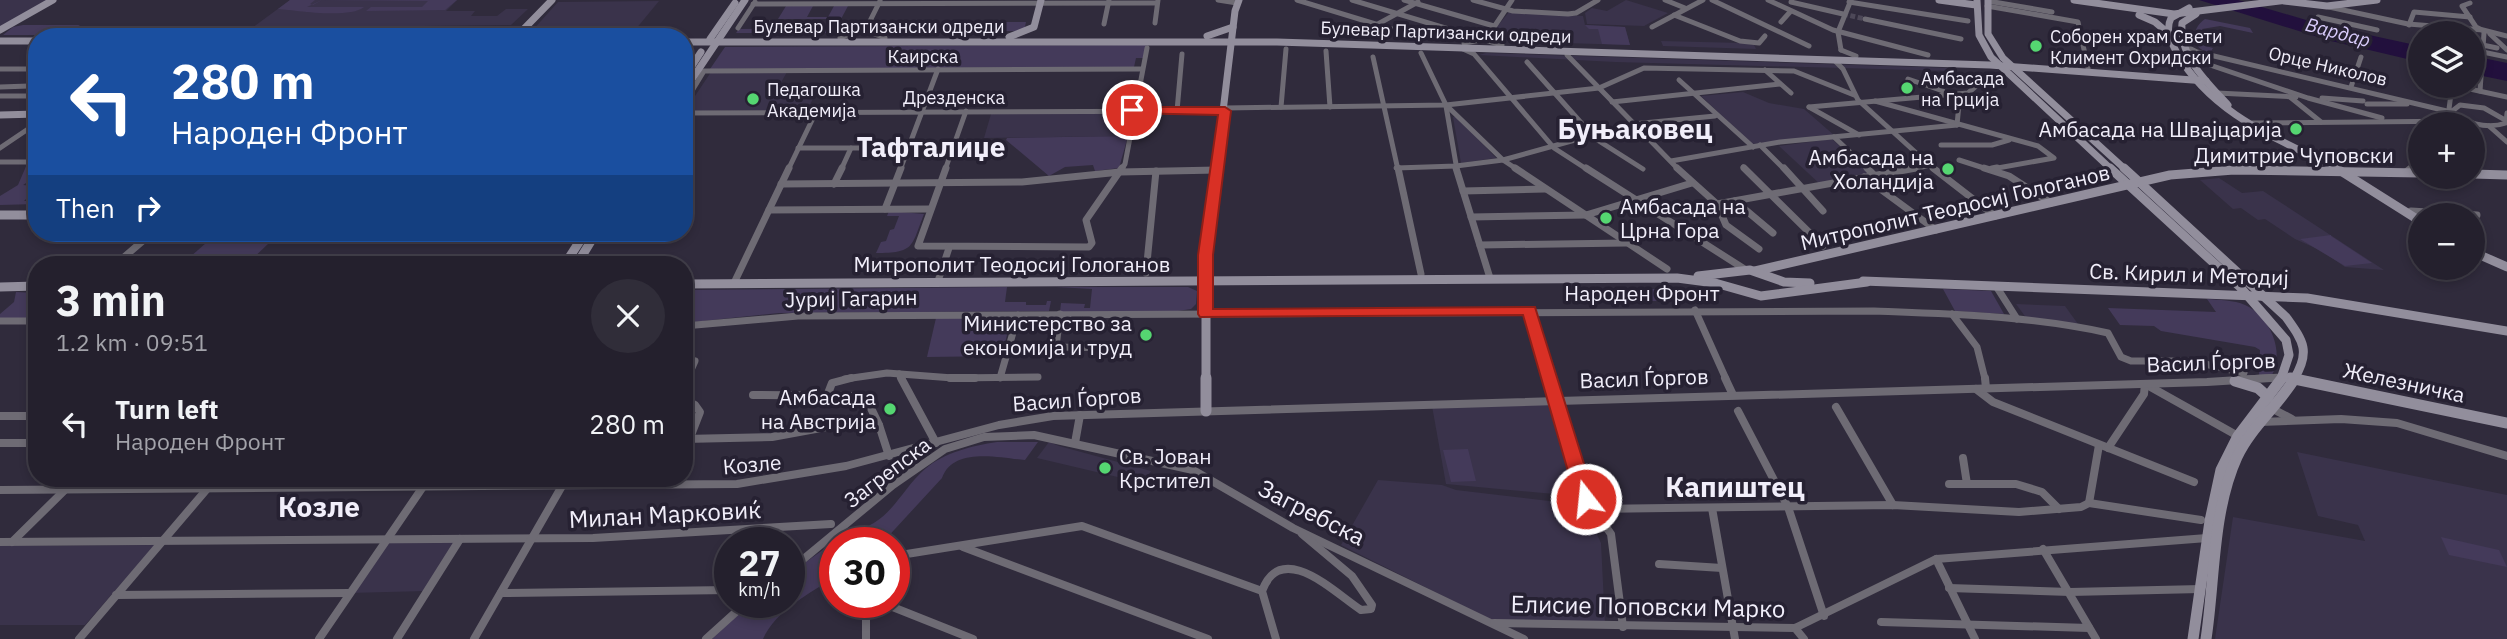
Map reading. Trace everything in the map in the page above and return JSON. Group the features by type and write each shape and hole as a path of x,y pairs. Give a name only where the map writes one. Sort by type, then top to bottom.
{"street":[{"path":"0,32 53,0"},
{"path":"525,28 552,0"},
{"path":"693,68 725,23 737,0"},
{"path":"693,38 725,23 745,0"},
{"path":"1206,411 1206,255 1238,1 1218,0"},
{"path":"1297,0 1418,37"},
{"path":"1352,0 1502,45"},
{"path":"1404,0 1419,2 1494,26"},
{"path":"1473,0 1506,9 1568,14 1582,10 1598,0"},
{"path":"1463,46 1486,39 1512,0"},
{"path":"1665,0 1685,8"},
{"path":"1652,27 1703,0"},
{"path":"1712,0 1809,46"},
{"path":"1939,0 1976,3 1976,29 1985,50 1996,63 2264,312 2286,340 2289,378"},
{"path":"2074,0 2174,14 2283,1 2310,2 2407,24 2414,12 2470,17"},
{"path":"2095,0 2148,18 2168,33"},
{"path":"2118,6 2189,8 2246,0"},
{"path":"2327,6 2377,0"},
{"path":"738,10 754,1 1157,1 1155,23"},
{"path":"738,28 754,1"},
{"path":"1771,1 1787,5 1790,1 1843,14"},
{"path":"1771,1 1838,32 1928,55"},
{"path":"1968,21 1850,1 1838,32 1840,50 1850,60 1854,95 1927,166 1996,217"},
{"path":"840,38 867,27 880,2"},
{"path":"1034,27 1041,2"},
{"path":"1104,24 1108,2"},
{"path":"1356,36 1419,2"},
{"path":"2088,65 2078,22 2028,7 1988,2 1988,34 1998,52 2009,64 2247,279 2296,329 2304,344 2304,361 2238,436 2221,470 2207,538 2193,639"},
{"path":"2470,3 2462,6 2472,21"},
{"path":"2189,8 2174,14 2168,22 2168,33 2180,62 2202,90"},
{"path":"1781,22 1790,12"},
{"path":"2149,12 2168,22 2180,34 2185,46 2193,53 2204,78 2241,117"},
{"path":"2180,34 2183,21 2199,13"},
{"path":"1674,15 1744,43 1759,43 1765,36"},
{"path":"2062,16 2074,17"},
{"path":"2318,17 2377,30 2382,30 2385,21"},
{"path":"1865,19 1961,39"},
{"path":"2376,19 2373,28 2377,30"},
{"path":"725,23 729,34 752,40"},
{"path":"867,27 874,34 886,38"},
{"path":"1034,27 1039,32 1058,37"},
{"path":"1009,37 1034,27"},
{"path":"1207,39 1233,27"},
{"path":"1233,27 1257,40"},
{"path":"2485,32 2507,36"},
{"path":"2485,32 2495,36 2507,50"},
{"name":"Булевар Партизански одреди","path":"752,40 1009,37 1207,39"},
{"path":"1207,39 1232,51"},
{"name":"Булевар Партизански одреди","path":"693,41 1233,39 1502,45 1833,57 1850,60 1996,63 2204,78"},
{"path":"693,78 702,57 722,46 752,40"},
{"path":"1232,51 1257,40"},
{"path":"2,42 28,43"},
{"path":"693,46 702,57"},
{"path":"1463,46 1475,55 1554,148 1745,271 1731,279 1739,289"},
{"name":"Булевар Партизански одреди","path":"1463,46 1488,49 1833,57"},
{"path":"2485,46 2497,48"},
{"path":"965,111 918,246 1086,248 1092,244 1086,221 1120,172 1127,155 1147,48"},
{"path":"1475,55 1488,49"},
{"path":"1281,107 1286,50"},
{"path":"1833,57 1840,50"},
{"path":"1970,62 1982,57 1985,50"},
{"path":"1326,51 1330,107"},
{"path":"1998,52 2036,66"},
{"path":"2485,52 2507,57"},
{"path":"1421,53 1446,105 1456,166 1490,278"},
{"name":"Орце Николов","path":"2193,53 2451,112"},
{"path":"1177,111 1182,54"},
{"path":"1567,55 1692,183 1717,204 1927,166"},
{"path":"1373,57 1421,274"},
{"path":"2361,57 2351,88 2388,124"},
{"path":"1527,62 1592,136 1643,169"},
{"path":"1970,62 2010,77"},
{"path":"2151,75 2175,70 2180,62"},
{"path":"2201,62 2291,94 2322,123"},
{"name":"Булевар Партизански одреди","path":"2036,66 2088,65 2151,75"},
{"path":"2022,77 2036,66"},
{"name":"Дрезденска","path":"693,113 1177,111 1446,105 1599,88 1644,68 1798,71 1854,95"},
{"path":"0,69 28,69"},
{"path":"885,209 939,69"},
{"name":"Каирска","path":"693,85 705,71 1142,69"},
{"path":"1765,70 1791,93"},
{"path":"2151,75 2179,81 2202,90 2241,117 2344,172 2408,213"},
{"path":"1908,79 1988,100"},
{"path":"1679,80 1715,116"},
{"path":"1810,107 1970,92 1981,82"},
{"path":"1612,102 1780,84"},
{"path":"0,87 28,86"},
{"path":"0,95 10,87"},
{"path":"2485,92 2507,97"},
{"path":"1955,93 1959,104 1957,125"},
{"path":"2217,93 2291,94 2421,105"},
{"path":"0,95 28,96"},
{"path":"2308,97 2382,118"},
{"path":"2451,112 2453,98"},
{"path":"1810,107 1820,99"},
{"path":"1875,101 2038,146 2054,158 1992,169"},
{"path":"1446,105 1503,160 1667,269"},
{"path":"2451,112 2458,106 2473,106 2489,110 2506,120"},
{"path":"1810,107 1820,115 1849,126 1859,135"},
{"path":"734,283 816,112"},
{"path":"0,115 28,114"},
{"path":"1396,168 1456,166 1503,160 1633,124 1715,116 1723,118 1804,188 1823,211"},
{"path":"2485,126 2506,120"},
{"path":"2254,123 2408,124"},
{"path":"1671,161 1756,146 1957,125"},
{"path":"2488,126 2507,142"},
{"path":"0,148 28,129"},
{"path":"1834,137 1874,175"},
{"path":"1941,145 1992,145 2010,139"},
{"path":"798,148 909,148"},
{"path":"834,184 851,148"},
{"path":"2308,155 2319,165 2313,171 2365,185"},
{"path":"1959,160 2009,176 2052,204"},
{"path":"0,162 28,162"},
{"path":"1742,167 1823,246"},
{"path":"2122,167 2158,177"},
{"path":"781,184 1021,182 1120,172 1217,170"},
{"name":"Димитрие Чуповски","path":"2128,185 2158,177 2216,170 2408,171"},
{"path":"1146,273 1156,171"},
{"path":"2365,185 2376,172"},
{"path":"2485,174 2507,175"},
{"path":"1864,177 1936,230"},
{"path":"1471,217 1586,215 1692,183"},
{"name":"Митрополит Теодосиј Гологанов","path":"693,284 1677,278 1789,263 2128,185"},
{"path":"1463,191 1546,189"},
{"path":"2105,190 2125,192 2142,198"},
{"path":"1735,201 1773,233"},
{"path":"1717,204 1717,211 1730,229 1759,248"},
{"path":"769,210 930,209"},
{"path":"0,215 28,215"},
{"path":"125,256 142,242"},
{"path":"1480,245 1628,243"},
{"path":"938,281 949,248"},
{"path":"2485,257 2507,267"},
{"path":"1789,263 1784,270 1786,274 1807,283"},
{"name":"Митрополит Теодосиј Гологанов","path":"1677,278 1715,283 1753,295 1768,295 1778,288 1775,279 1777,271 1789,263"},
{"name":"Св. Кирил и Методиј","path":"1745,271 1775,279 1807,283 1867,282 2308,298 2507,331"},
{"path":"2247,279 2267,288 2308,298"},
{"path":"2214,293 2226,290 2233,281"},
{"name":"Св. Кирил и Методиј","path":"1768,295 1867,282"},
{"path":"0,287 28,286"},
{"path":"1996,286 2017,319"},
{"path":"2214,293 2264,312"},
{"path":"1695,310 1733,395"},
{"name":"Народен Фронт","path":"1206,314 1695,310 1952,314 2017,319 2106,332 2110,334 2121,357 2131,361 2192,361 2240,377"},
{"path":"1530,311 1586,499 1611,534 1623,627"},
{"path":"1060,314 1056,347 1123,348"},
{"name":"Јуриј Гагарин","path":"693,325 798,316 1206,314"},
{"path":"1952,314 1977,347 1985,372 1986,388"},
{"path":"1000,377 1018,315"},
{"path":"0,321 28,321"},
{"path":"899,374 936,443"},
{"path":"827,396 832,383 862,375 1038,377"},
{"path":"2240,377 2258,388 2269,403 2296,420"},
{"name":"Васил Ѓоргов","path":"916,449 1010,422 1080,415 2145,384 2240,377 2289,378"},
{"name":"Железничка","path":"2289,378 2507,423"},
{"path":"2089,503 2104,447 2144,394 2145,384 2238,436"},
{"path":"1976,388 1993,402 2193,482"},
{"path":"753,395 855,396 864,400 872,408 889,456"},
{"path":"2206,639 2229,482 2237,456 2269,403"},
{"path":"693,404 700,412 693,428"},
{"path":"1836,407 1893,505"},
{"path":"1738,411 1788,507 1824,616"},
{"path":"1075,443 1080,415"},
{"path":"0,416 28,416"},
{"path":"2259,422 2362,419 2397,423 2507,456"},
{"path":"693,439 772,437 859,421 879,425"},
{"name":"Загрепска","path":"805,558 893,485 945,449 1000,435 1034,435 1075,443"},
{"path":"0,443 28,443"},
{"name":"Загребска","path":"1075,443 1193,470 1293,528 1524,639"},
{"name":"Козле","path":"693,481 768,482 916,449"},
{"path":"1963,458 1967,484"},
{"path":"1949,484 2016,484 2042,492 2059,509"},
{"path":"12,542 68,487"},
{"name":"Козле","path":"0,490 492,487"},
{"path":"474,639 561,487"},
{"path":"319,639 423,488"},
{"path":"79,639 207,489"},
{"path":"1593,509 1893,505 2019,512 2081,507 2089,503 2201,520"},
{"path":"1712,508 1735,639"},
{"name":"Милан Марковиќ","path":"0,542 635,537 831,524"},
{"path":"910,554 1082,526 1262,591"},
{"path":"1276,639 1262,591 1264,584 1277,573 1292,569 1311,575 1326,583 1355,607 1364,611 1371,609 1371,600 1342,566 1293,528"},
{"name":"Елисие Поповски Марко","path":"1491,623 1795,628 1936,559 2207,538"},
{"path":"397,639 460,539"},
{"path":"961,547 1208,639"},
{"path":"2043,549 2096,639"},
{"path":"1936,559 1975,639"},
{"path":"1659,564 1723,568"},
{"path":"1949,588 2070,592 2201,589"},
{"path":"501,593 714,590"},
{"path":"116,595 349,593"},
{"path":"910,614 973,639"},
{"path":"706,639 727,618"},
{"path":"866,618 866,639"},
{"path":"1881,622 2088,628"},
{"path":"1795,628 1804,639"}],"shaded area":[{"path":"0,0 48,0 0,28"},
{"path":"290,0 457,0 446,11 475,11 471,16 497,16 506,9 528,9 511,25 252,28"},
{"path":"290,0 315,0 307,7 364,7 345,13 278,9"},
{"path":"457,0 445,10 366,11 371,7 422,7 428,1 323,1"},
{"path":"1626,0 1668,13 1644,26 1587,24 1585,13 1592,8 1607,11"},
{"path":"659,1 637,28 535,28 558,2"},
{"path":"786,6 813,6 807,17 828,17 834,6 848,6 841,19 778,19"},
{"path":"1509,12 1583,16 1585,25 1625,27 1630,45 1496,41 1495,35 1501,36 1504,31 1496,28"},
{"path":"2205,19 2250,28 2253,33 2220,26 2202,29 2206,35 2198,36 2202,45 2213,48 2210,53 2199,47 2195,38 2197,28"},
{"path":"994,22 1026,22 1024,31 896,32 898,28 992,27"},
{"path":"840,23 854,23 853,27 862,27 854,33 736,33 739,29 837,28"},
{"path":"80,25 75,28 28,28 28,35 3,35 13,27"},
{"path":"1585,25 1625,27 1630,45 1602,44 1598,29 1589,29"},
{"path":"1661,41 1743,43 1754,45 1756,49 1663,46"},
{"path":"1146,45 1144,58 1136,58 1134,67 710,69 725,47"},
{"path":"1486,53 1950,68 1953,71 1615,62 1479,55"},
{"name":"Педагошка Академија","path":"711,72 787,72 779,86 820,86 807,110 693,111 693,99"},
{"path":"1743,92 1769,103 1804,109 1835,136 1752,144 1701,96"},
{"path":"1133,113 1128,136 984,138 991,114"},
{"path":"1453,117 1457,117 1496,158 1461,163"},
{"path":"1128,136 1119,168 1095,171 1093,165 1065,167 1049,176 1006,140 1007,138"},
{"path":"1832,139 1871,175 1821,185 1779,146"},
{"path":"27,164 28,182 23,185 28,186 28,197 24,201 28,201 28,204 0,205 0,196 18,185"},
{"path":"2219,178 2242,193 2263,191 2384,270 2345,267 2265,219 2258,220 2241,208 2233,209 2200,180"},
{"path":"889,211 924,214 910,246 898,252 876,253 881,242 886,241 890,230 894,229 899,216 887,216"},
{"path":"2331,235 2372,263 2345,266 2300,239"},
{"path":"270,242 255,256 191,256 206,243"},
{"path":"1007,287 1005,302 1046,305 1047,301 1051,301 1049,311 779,313 693,322 693,290"},
{"path":"1056,287 1188,287 1197,291 1196,304 1191,309 1178,311 1060,312 1061,303 1085,304 1084,308 1090,308 1092,289"},
{"path":"1619,289 1655,289 1661,301 1624,301"},
{"path":"1943,289 1991,291 2004,314 1955,311"},
{"path":"16,292 28,293 28,318 0,318 0,314 14,302"},
{"path":"2207,299 2241,303 2262,317 2276,346 2276,366 2272,375 2259,377 2260,350 2255,347 2161,331 2154,326 2120,325 2108,308 2216,312"},
{"path":"2016,304 2065,306 2078,324 2027,319"},
{"path":"936,318 1011,318 1002,356 927,357"},
{"path":"1558,402 1576,496 1446,484 1432,406"},
{"path":"997,442 1038,442 1025,460 979,456 956,461 897,527 866,527 884,515 916,477 933,463 978,446"},
{"path":"1049,442 1151,471 1143,483 1037,458"},
{"path":"1468,449 1476,481 1451,482 1443,450"},
{"path":"2297,452 2507,495 2507,639 2215,639 2233,517 2365,541 2358,525 2318,516"},
{"path":"1378,480 1442,485 1456,490 1574,504 1590,520 1601,543 1605,624 1495,622 1341,545"},
{"path":"2441,537 2499,550 2507,567 2449,555"},
{"path":"460,539 426,591 349,593 388,540"},
{"path":"155,545 85,625 0,625 0,546"},
{"path":"819,553 819,587 805,595 805,563"},
{"path":"734,618 777,618 763,639 712,639"}],"water":[{"name":"Вардар","path":"2199,0 2238,0 2323,25 2408,43 2408,59 2331,41"},
{"path":"2485,58 2507,63 2507,81 2485,76"}],"tunnel":[{"path":"1843,14 1865,19"}],"place":[{"name":"Соборен храм Свети Климент Охридски","path":"2036,46"},
{"name":"Амбасада на Грција","path":"1907,88"},
{"name":"Педагошка Академија","path":"753,99"},
{"name":"Амбасада на Швајцарија","path":"2296,129"},
{"name":"Амбасада на Холандија","path":"1948,169"},
{"name":"Амбасада на Црна Гора","path":"1606,218"},
{"name":"Министерство за економија и труд","path":"1146,335"},
{"name":"Амбасада на Австрија","path":"890,409"},
{"name":"Св. Јован Крстител","path":"1105,468"}],"district":[{"name":"Буњаковец","path":"1635,128"},
{"name":"Тафталиџе","path":"931,146"},
{"name":"Капиштец","path":"1735,486"},
{"name":"Козле","path":"319,506"}],"route":[{"path":"1132,110 1225,111 1206,255 1206,314 1530,311 1586,499"}]}
